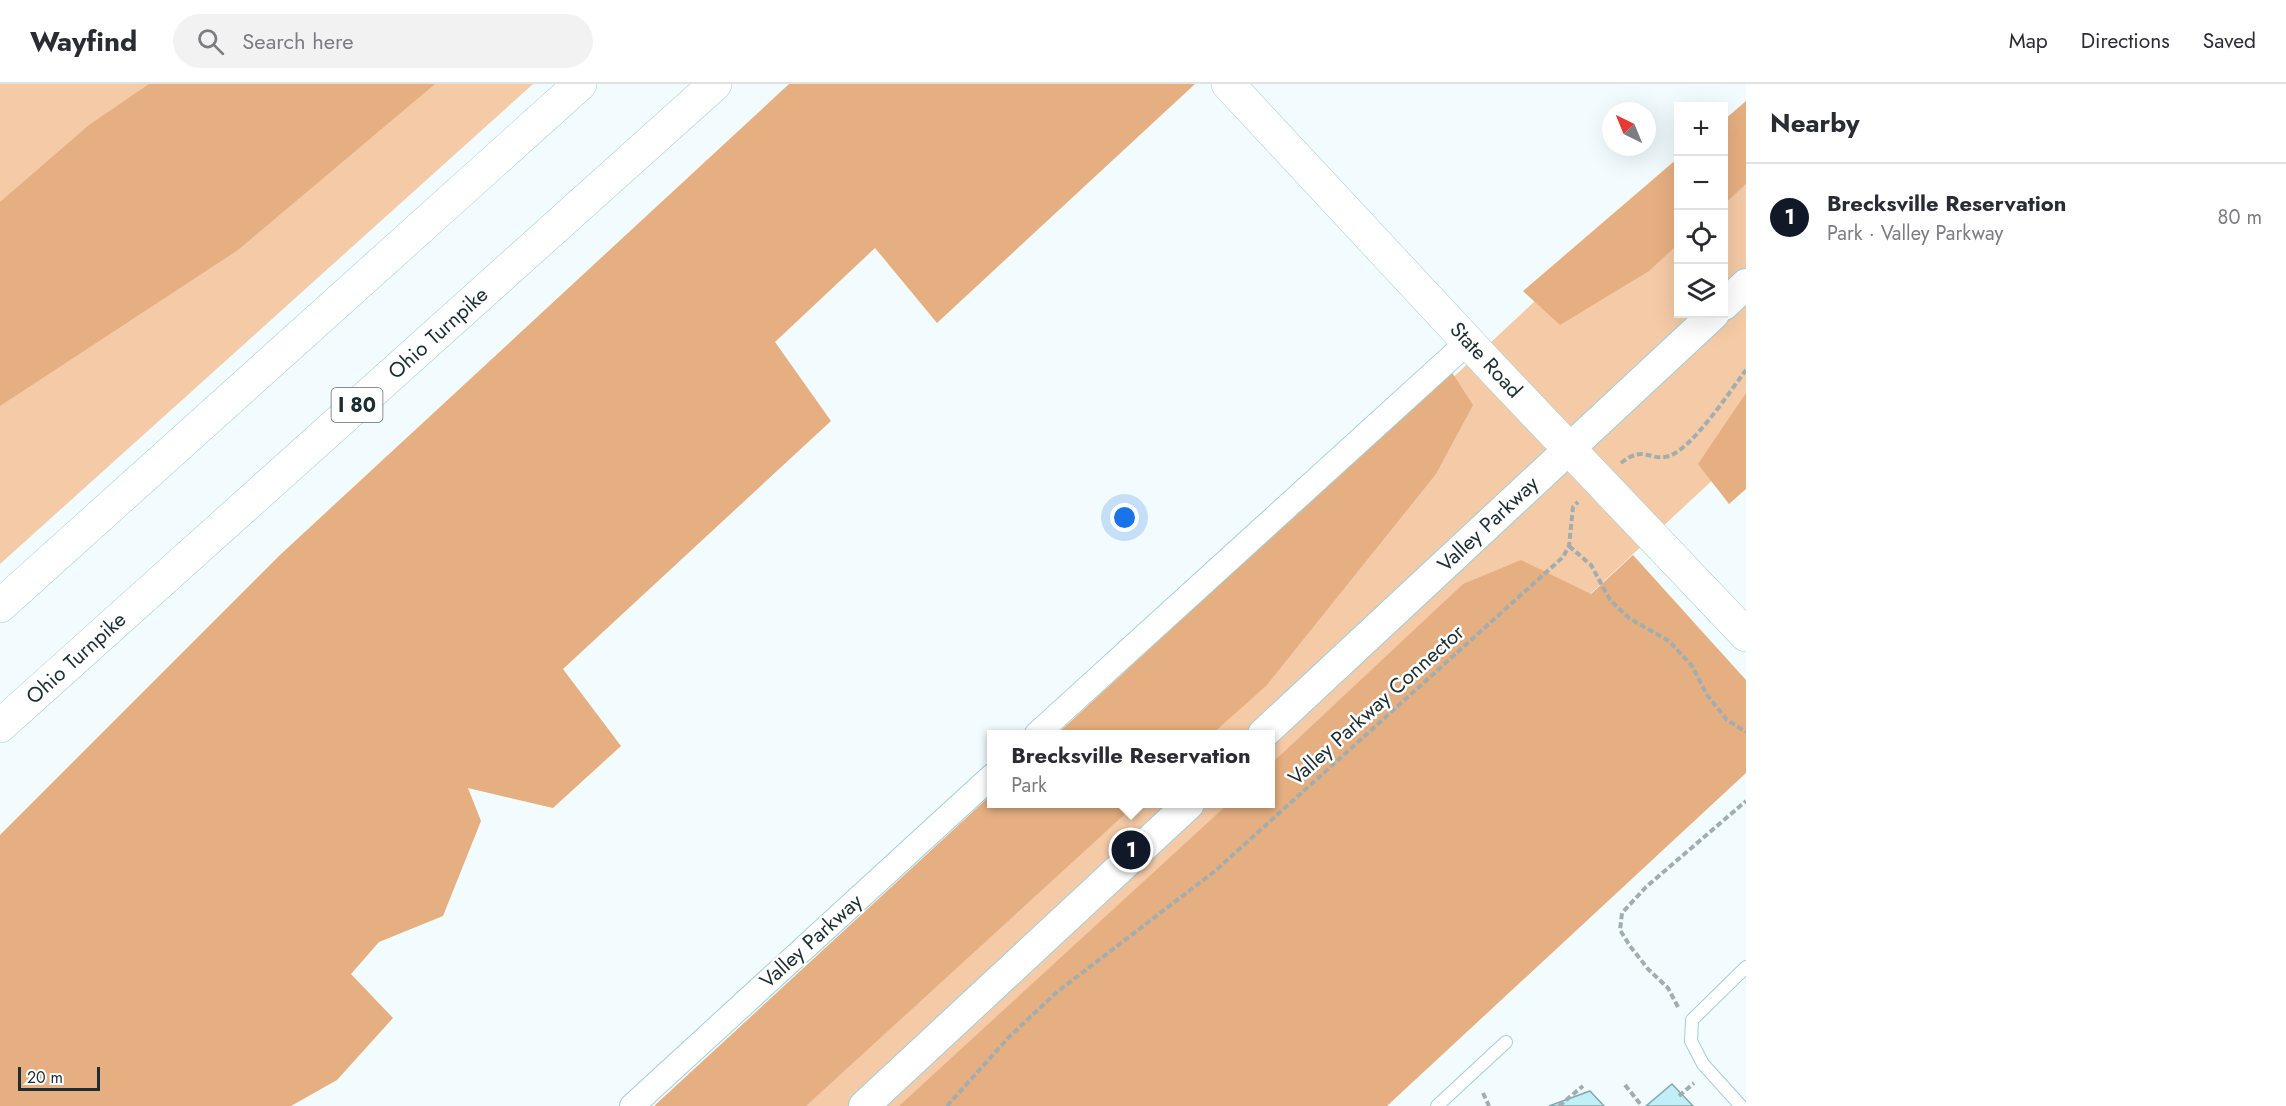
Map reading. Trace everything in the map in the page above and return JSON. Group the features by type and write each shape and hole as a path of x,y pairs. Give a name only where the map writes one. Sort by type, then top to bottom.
{"main road":[{"path":"0,606 580,84"},
{"name":"Ohio Turnpike","path":"0,726 715,84"},
{"name":"State Road","path":"1228,84 1746,635"}],"street":[{"path":"1728,301 1746,284"},
{"name":"Valley Parkway","path":"1268,730 1710,318"},
{"path":"1042,730 1468,341"},
{"name":"Valley Parkway","path":"632,1106 987,781"},
{"path":"864,1106 1185,808"}],"lane":[{"path":"1741,1106 1702,1064 1691,1041 1692,1020 1746,967"},
{"path":"1437,1106 1506,1042"}],"path":[{"path":"1621,462 1631,454 1639,453 1669,456 1683,446 1699,431 1746,370"},
{"path":"1580,499 1573,507 1569,546 1591,566 1610,600 1629,618 1669,641 1692,666 1707,695 1727,720 1746,732"},
{"name":"Valley Parkway Connector","path":"947,1106 1034,1012 1056,992 1215,871 1563,557 1569,546"},
{"path":"1677,1017 1678,1006 1668,988 1648,969 1620,930 1622,913 1646,887 1746,801"},
{"path":"1676,1100 1696,1081"},
{"path":"1624,1085 1642,1106"},
{"path":"1559,1106 1583,1086"},
{"path":"1484,1093 1489,1106"}],"shaded area":[{"path":"0,84 533,84 0,564"},
{"path":"149,84 435,84 238,250 0,406 0,202 89,125"},
{"path":"789,84 1195,84 937,323 875,248 775,342 831,421 563,669 621,746 553,808 468,788 481,821 443,916 379,942 351,974 393,1018 337,1080 291,1106 0,1106 0,835 281,554"},
{"path":"1746,101 1746,184 1728,200 1728,156 1728,117"},
{"path":"1746,106 1746,449 1040,1106 671,1106 992,808 1275,808 1275,730 1074,730 1674,172 1674,318 1728,318 1728,123"},
{"path":"1674,161 1674,248 1649,271 1560,325 1523,291"},
{"path":"1451,371 1473,405 1436,474 1266,686 1216,730 1061,730"},
{"path":"1746,393 1746,489 1729,504 1698,464"},
{"path":"1633,555 1746,680 1746,773 1387,1106 899,1106 1224,808 1275,808 1275,760 1463,584 1521,560 1591,594"},
{"path":"987,799 987,808 1132,808 806,1106 654,1106"}],"building":[{"path":"1672,1084 1693,1106 1646,1106"},
{"path":"1590,1091 1604,1106 1549,1106"}],"place":[{"name":"Brecksville Reservation","path":"1131,850"}]}
